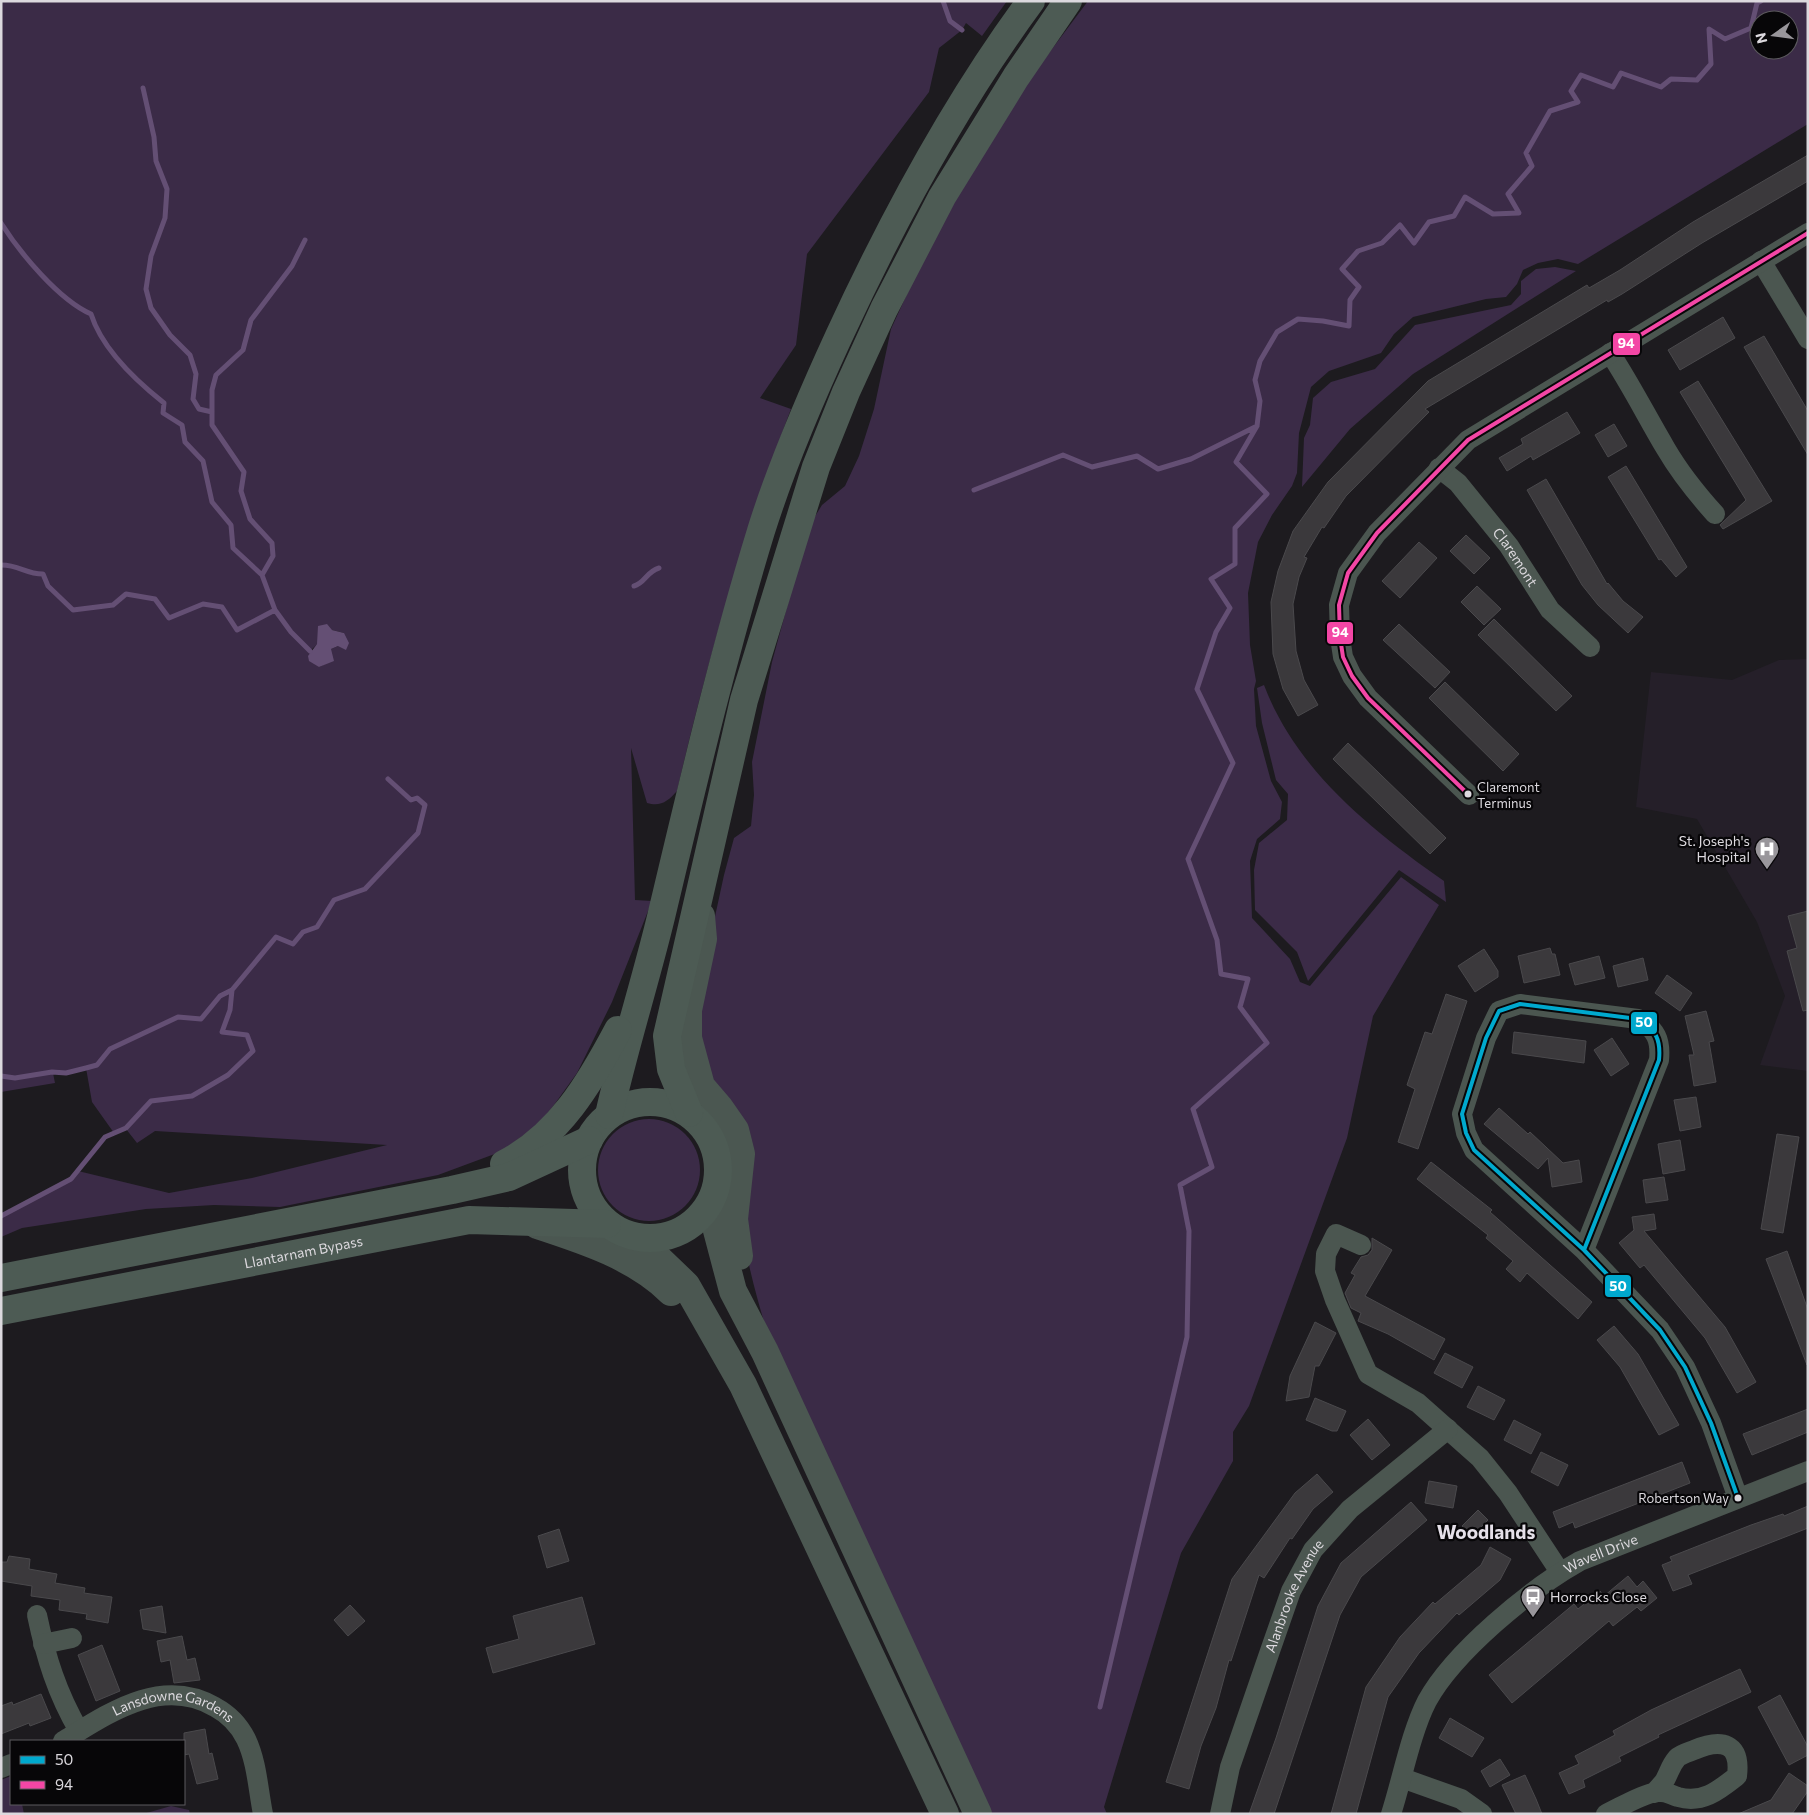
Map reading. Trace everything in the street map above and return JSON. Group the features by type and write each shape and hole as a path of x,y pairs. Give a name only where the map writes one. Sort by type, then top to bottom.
{"highway":[{"path":"609,1115 623,1052 652,953 714,695 762,529 796,434 875,258 936,145 1030,1"},
{"path":"689,1113 671,1069 667,1036 744,700 757,652 816,468 846,392 884,309 942,197 1016,77 1068,1"},
{"path":"452,1190 514,1158 555,1126 591,1081 642,987"},
{"path":"649,1101 670,1104 689,1113 704,1127 714,1145 719,1165 718,1178 710,1204 696,1221 678,1233 657,1239 636,1237 620,1232 607,1224 592,1206 583,1185 582,1162 588,1140 609,1115 628,1105 649,1101"},
{"path":"1,1278 452,1190 509,1177 588,1140"},
{"name":"Llantarnam Bypass","path":"1,1310 469,1220 607,1224"}],"main road":[{"path":"700,892 703,939 688,1010 688,1038 701,1086 735,1130 741,1154 734,1219 743,1282 765,1352"},
{"path":"710,1204 733,1291 765,1352 978,1814"},
{"path":"527,1221 582,1240 638,1267 664,1285 715,1332"},
{"path":"636,1237 686,1284 715,1332 752,1403 945,1814"}],"street":[{"path":"1468,796 1368,698 1352,676 1343,657 1340,637 1340,605 1348,573 1377,533 1468,440 1808,233"},
{"path":"1761,261 1808,339"},
{"path":"1610,353 1639,397 1667,450 1693,488 1715,514"},
{"name":"Claremont","path":"1439,468 1458,484 1509,546 1550,610 1590,647"},
{"path":"1584,1250 1659,1060 1660,1047 1657,1034 1648,1024 1638,1019 1520,1004 1508,1007 1499,1011 1486,1038 1462,1114 1466,1133 1474,1150 1584,1250 1660,1330 1685,1367 1711,1423 1738,1498"},
{"path":"1361,1245 1336,1234 1326,1254 1325,1271 1335,1300 1368,1374 1418,1404 1480,1458 1508,1493 1560,1572"},
{"name":"Alanbrooke Avenue","path":"1220,1814 1230,1767 1279,1625 1291,1591 1313,1550 1350,1509 1448,1429"},
{"name":"Wavell Drive","path":"1402,1778 1426,1703 1439,1682 1469,1647 1560,1572 1580,1561 1808,1471"},
{"name":"Lansdowne Gardens","path":"37,1615 51,1674 66,1708 71,1736 123,1706 151,1698 177,1695 194,1697 207,1702 225,1713 246,1738 254,1761 263,1814"},
{"path":"43,1644 72,1638"},
{"path":"1391,1814 1402,1778 1461,1799 1482,1814"},
{"path":"1606,1814 1654,1793"}],"shaded area":[{"path":"1,1 1007,1 982,36 966,23 962,30 939,48 929,92 807,254 796,345 760,398 791,409 742,550 701,694 677,791 667,800 660,804 647,803 631,748 635,900 652,901 612,1002 577,1073 541,1123 500,1152 438,1175 280,1207 214,1205 146,1209 22,1228 1,1237 1,1216 71,1179 78,1171 169,1193 252,1178 387,1145 155,1131 137,1143 126,1129 114,1133 92,1102 86,1068 66,1073 53,1073 55,1083 1,1092","holes":["332,630 344,633 338,646 331,649 327,663 319,667 310,651"]},
{"path":"1088,1 1808,1 1808,124 1578,264 1558,259 1538,263 1523,270 1517,284 1506,297 1486,299 1413,317 1394,334 1381,353 1329,371 1311,387 1299,433 1297,473 1292,486 1272,515 1258,542 1248,593 1250,645 1256,681 1254,689 1256,726 1271,781 1282,802 1280,819 1257,839 1250,861 1252,918 1290,959 1300,982 1310,986 1401,877 1439,905 1373,1016 1347,1138 1249,1406 1233,1432 1233,1461 1181,1553 1104,1807 1107,1814 988,1814 770,1343 748,1257 743,1222 743,1205 697,1039 706,958 724,875 734,838 751,826 754,795 752,762 772,662 809,526 822,505 845,486 859,456 874,409 891,329 923,259 979,158 1034,73"},
{"path":"1555,267 1576,271 1413,374 1350,429 1302,487 1304,438 1310,425 1313,398 1331,382 1375,369 1415,325 1511,305 1521,294 1521,281 1536,269"},
{"path":"327,624 332,630 344,633 349,643 346,650 338,646 331,649 334,661 319,667 309,661 308,656 317,644 318,626"},
{"name":"St. Joseph's Hospital","path":"1808,659 1808,1071 1760,1065 1785,996 1757,922 1697,819 1636,807 1651,672 1732,680 1779,660"},
{"path":"1264,685 1278,716 1295,744 1316,771 1363,819 1444,881 1446,902 1399,870 1308,981 1297,952 1255,910 1254,870 1259,843 1287,820 1288,794 1276,780 1262,723 1257,688"},
{"path":"649,1119 669,1123 685,1134 696,1150 700,1170 696,1190 685,1206 669,1217 649,1221 629,1217 613,1206 602,1190 598,1170 602,1150 613,1134 629,1123"},
{"path":"10,1776 10,1805 22,1805 24,1814 1,1814 1,1780"},
{"path":"171,1806 189,1810 190,1814 143,1814"}],"building":[{"path":"1808,155 1808,181 1702,243 1622,294 1608,302 1607,300 1425,409 1429,412 1346,496 1324,528 1322,527 1304,557 1307,558 1299,577 1293,604 1296,651 1304,680 1318,705 1298,716 1283,689 1273,654 1271,602 1278,571 1293,531 1328,482 1428,381 1587,285 1589,288 1620,270 1693,222"},
{"path":"1723,317 1735,338 1680,370 1668,350"},
{"path":"1764,336 1808,411 1808,455 1744,347"},
{"path":"1698,381 1772,501 1723,529 1720,525 1746,500 1680,392"},
{"path":"1567,412 1580,433 1533,460 1531,456 1507,471 1499,458 1523,444 1521,439"},
{"path":"1614,424 1627,446 1608,457 1595,435"},
{"path":"1626,466 1687,567 1676,577 1661,559 1659,560 1608,477"},
{"path":"1546,479 1607,584 1623,601 1643,617 1628,633 1598,605 1582,585 1527,490"},
{"path":"1466,535 1490,558 1474,574 1450,551"},
{"path":"1419,542 1437,558 1400,598 1382,581"},
{"path":"1477,586 1501,609 1484,625 1461,602"},
{"path":"1494,619 1572,696 1556,711 1478,635"},
{"path":"1399,624 1450,672 1435,688 1383,640"},
{"path":"1445,682 1519,754 1503,771 1429,698"},
{"path":"1348,743 1446,838 1430,854 1333,759"},
{"path":"1808,911 1808,1010 1803,1011 1787,951 1797,948 1788,916"},
{"path":"1550,948 1552,954 1555,954 1560,975 1524,983 1518,956"},
{"path":"1484,949 1498,971 1498,977 1475,992 1458,966"},
{"path":"1599,956 1605,978 1575,985 1569,964"},
{"path":"1643,958 1648,980 1618,987 1613,966"},
{"path":"1667,975 1692,993 1680,1011 1655,993"},
{"path":"1446,994 1467,1001 1418,1149 1398,1142 1415,1089 1407,1085 1425,1032 1432,1034"},
{"path":"1706,1011 1714,1041 1709,1042 1716,1082 1694,1086 1689,1055 1694,1055 1685,1016"},
{"path":"1514,1032 1586,1041 1584,1063 1512,1053"},
{"path":"1612,1038 1629,1064 1611,1076 1594,1050"},
{"path":"1696,1097 1701,1127 1680,1131 1674,1100"},
{"path":"1499,1108 1528,1134 1530,1132 1563,1163 1579,1160 1582,1182 1552,1187 1548,1158 1538,1169 1484,1124"},
{"path":"1777,1134 1799,1137 1783,1233 1761,1229"},
{"path":"1680,1140 1685,1170 1663,1174 1658,1144"},
{"path":"1431,1162 1492,1210 1490,1212 1592,1302 1578,1319 1527,1273 1520,1282 1506,1269 1513,1261 1486,1238 1488,1235 1417,1179"},
{"path":"1664,1177 1668,1200 1646,1203 1643,1180"},
{"path":"1654,1214 1656,1229 1644,1231 1725,1327 1756,1382 1737,1393 1705,1338 1644,1265 1640,1268 1619,1243 1634,1230 1632,1217"},
{"path":"1372,1238 1392,1250 1365,1296 1445,1339 1434,1360 1388,1334 1358,1321 1361,1313 1351,1308 1345,1293 1355,1275 1351,1273 1361,1257 1368,1255 1372,1250"},
{"path":"1787,1251 1808,1310 1807,1365 1766,1259"},
{"path":"1315,1322 1336,1333 1319,1366 1315,1366 1309,1397 1286,1401 1290,1376"},
{"path":"1614,1326 1638,1354 1679,1425 1659,1435 1620,1367 1597,1340"},
{"path":"1445,1353 1473,1367 1462,1388 1434,1373"},
{"path":"1478,1386 1505,1400 1494,1420 1467,1407"},
{"path":"1315,1398 1346,1411 1337,1431 1332,1431 1306,1420"},
{"path":"1808,1409 1808,1432 1752,1455 1743,1434"},
{"path":"1368,1419 1390,1445 1372,1460 1350,1435"},
{"path":"1514,1420 1541,1434 1531,1454 1504,1440"},
{"path":"1541,1452 1568,1465 1558,1486 1531,1472"},
{"path":"1682,1462 1690,1483 1575,1528 1573,1522 1559,1528 1553,1512"},
{"path":"1317,1474 1333,1492 1313,1509 1292,1539 1290,1538 1264,1578 1259,1575 1231,1661 1229,1660 1216,1708 1201,1746 1189,1789 1166,1782 1232,1579 1295,1493"},
{"path":"1429,1481 1457,1486 1453,1508 1425,1503"},
{"path":"1411,1502 1427,1520 1361,1577 1340,1615 1274,1814 1249,1814 1276,1738 1318,1606 1341,1563"},
{"path":"1808,1506 1808,1528 1688,1575 1692,1584 1673,1591 1662,1565 1672,1561 1670,1557 1751,1525 1783,1514 1784,1516"},
{"path":"1478,1510 1488,1520 1472,1536 1462,1526"},
{"path":"559,1529 569,1561 547,1568 538,1536"},
{"path":"1490,1547 1511,1559 1500,1580 1459,1615 1457,1613 1419,1653 1388,1697 1356,1814 1331,1814 1366,1687 1400,1637 1433,1602 1435,1604 1481,1565"},
{"path":"9,1556 30,1559 29,1569 57,1574 55,1583 85,1588 84,1593 112,1597 108,1623 86,1619 87,1614 59,1610 60,1600 31,1596 32,1586 1,1581 1,1562 7,1562"},
{"path":"1628,1576 1637,1587 1643,1581 1657,1598 1641,1611 1637,1607 1613,1626 1609,1621 1512,1703 1489,1675 1574,1604 1578,1609 1600,1591 1604,1596"},
{"path":"582,1597 595,1644 493,1673 486,1648 519,1639 513,1616"},
{"path":"350,1605 365,1621 348,1636 334,1620"},
{"path":"162,1606 166,1633 143,1629 140,1610"},
{"path":"182,1636 187,1660 195,1658 200,1680 174,1683 170,1660 161,1662 157,1641"},
{"path":"102,1645 120,1691 96,1701 78,1655"},
{"path":"1740,1669 1751,1692 1658,1735 1659,1737 1619,1757 1621,1761 1583,1780 1585,1787 1569,1794 1559,1773 1579,1764 1575,1756 1615,1735 1613,1731 1651,1710"},
{"path":"41,1694 51,1718 30,1726 29,1723 1,1734 1,1706 12,1702 13,1705"},
{"path":"1780,1695 1808,1747 1808,1755 1789,1765 1758,1707"},
{"path":"1450,1718 1484,1738 1472,1757 1439,1738"},
{"path":"205,1729 209,1754 212,1753 218,1779 197,1784 189,1754 185,1755 184,1733"},
{"path":"1500,1759 1510,1775 1490,1787 1481,1771"},
{"path":"1789,1773 1808,1786 1808,1791 1792,1814 1738,1814 1771,1800"},
{"path":"1525,1775 1542,1814 1516,1814 1502,1785"}],"waterway":[{"path":"943,1 950,21 962,30"},
{"path":"1100,1707 1187,1337 1189,1231 1180,1185 1212,1167 1193,1109 1267,1043 1240,1007 1248,979 1221,974 1217,940 1188,859 1233,763 1197,689 1216,632 1230,608 1211,579 1235,564 1235,528 1267,494 1236,462 1257,426 1260,401 1255,380 1260,361 1277,332 1298,319 1349,326 1350,300 1359,287 1342,269 1358,251 1382,243 1400,225 1414,243 1429,222 1454,216 1465,197 1493,214 1519,213 1508,194 1532,166 1526,153 1550,111 1578,102 1571,91 1581,75 1613,87 1621,73 1661,87 1671,79 1697,80 1711,64 1709,29 1725,39 1751,28 1757,3 1761,1"},
{"path":"143,88 154,137 156,161 167,189 165,218 151,256 146,289 151,308 170,335 190,355 196,374 193,399 199,409 212,412"},
{"path":"1,223 29,261 53,287 91,314 96,327 111,351 131,374 164,403 163,413 182,425 185,442 203,461 212,502 231,525 233,548 262,575 275,610 291,632 310,651"},
{"path":"262,575 273,556 272,543 250,519 241,491 244,472 212,425 212,390 216,375 243,350 251,320 292,266 305,240"},
{"path":"974,490 1063,455 1092,467 1137,456 1158,469 1191,459 1257,426"},
{"path":"1,565 13,566 32,573 43,574 48,586 73,610 113,605 126,594 155,599 169,618 203,604 222,607 237,630 275,610"},
{"path":"634,586 638,585 651,572 659,568"},
{"path":"1,1216 71,1179 105,1137 126,1128 151,1101 192,1096 228,1075 253,1051 247,1035 222,1032 230,1010 232,990 276,937 293,944 303,932 317,927 334,900 365,889 418,833 425,805 417,798 411,800 388,779"},
{"path":"1,1076 15,1078 52,1072 66,1073 97,1065 110,1049 178,1017 201,1019 220,996 232,990"}],"transit line":[{"name":"94","path":"1469,795 1368,698 1352,676 1343,657 1340,637 1339,605 1348,573 1377,533 1468,440 1808,233"},
{"name":"50","path":"1584,1250 1659,1060 1658,1041 1653,1031 1638,1019 1520,1004 1499,1011 1486,1038 1462,1114 1466,1133 1474,1150 1584,1250 1660,1330 1685,1367 1711,1423 1738,1498"}],"place":[{"name":"Claremont Terminus","path":"1468,794"},
{"name":"St. Joseph's Hospital","path":"1767,870"},
{"name":"Robertson Way","path":"1738,1498"},
{"name":"Horrocks Close","path":"1533,1618"}],"district":[{"name":"Woodlands","path":"1486,1532"}]}
